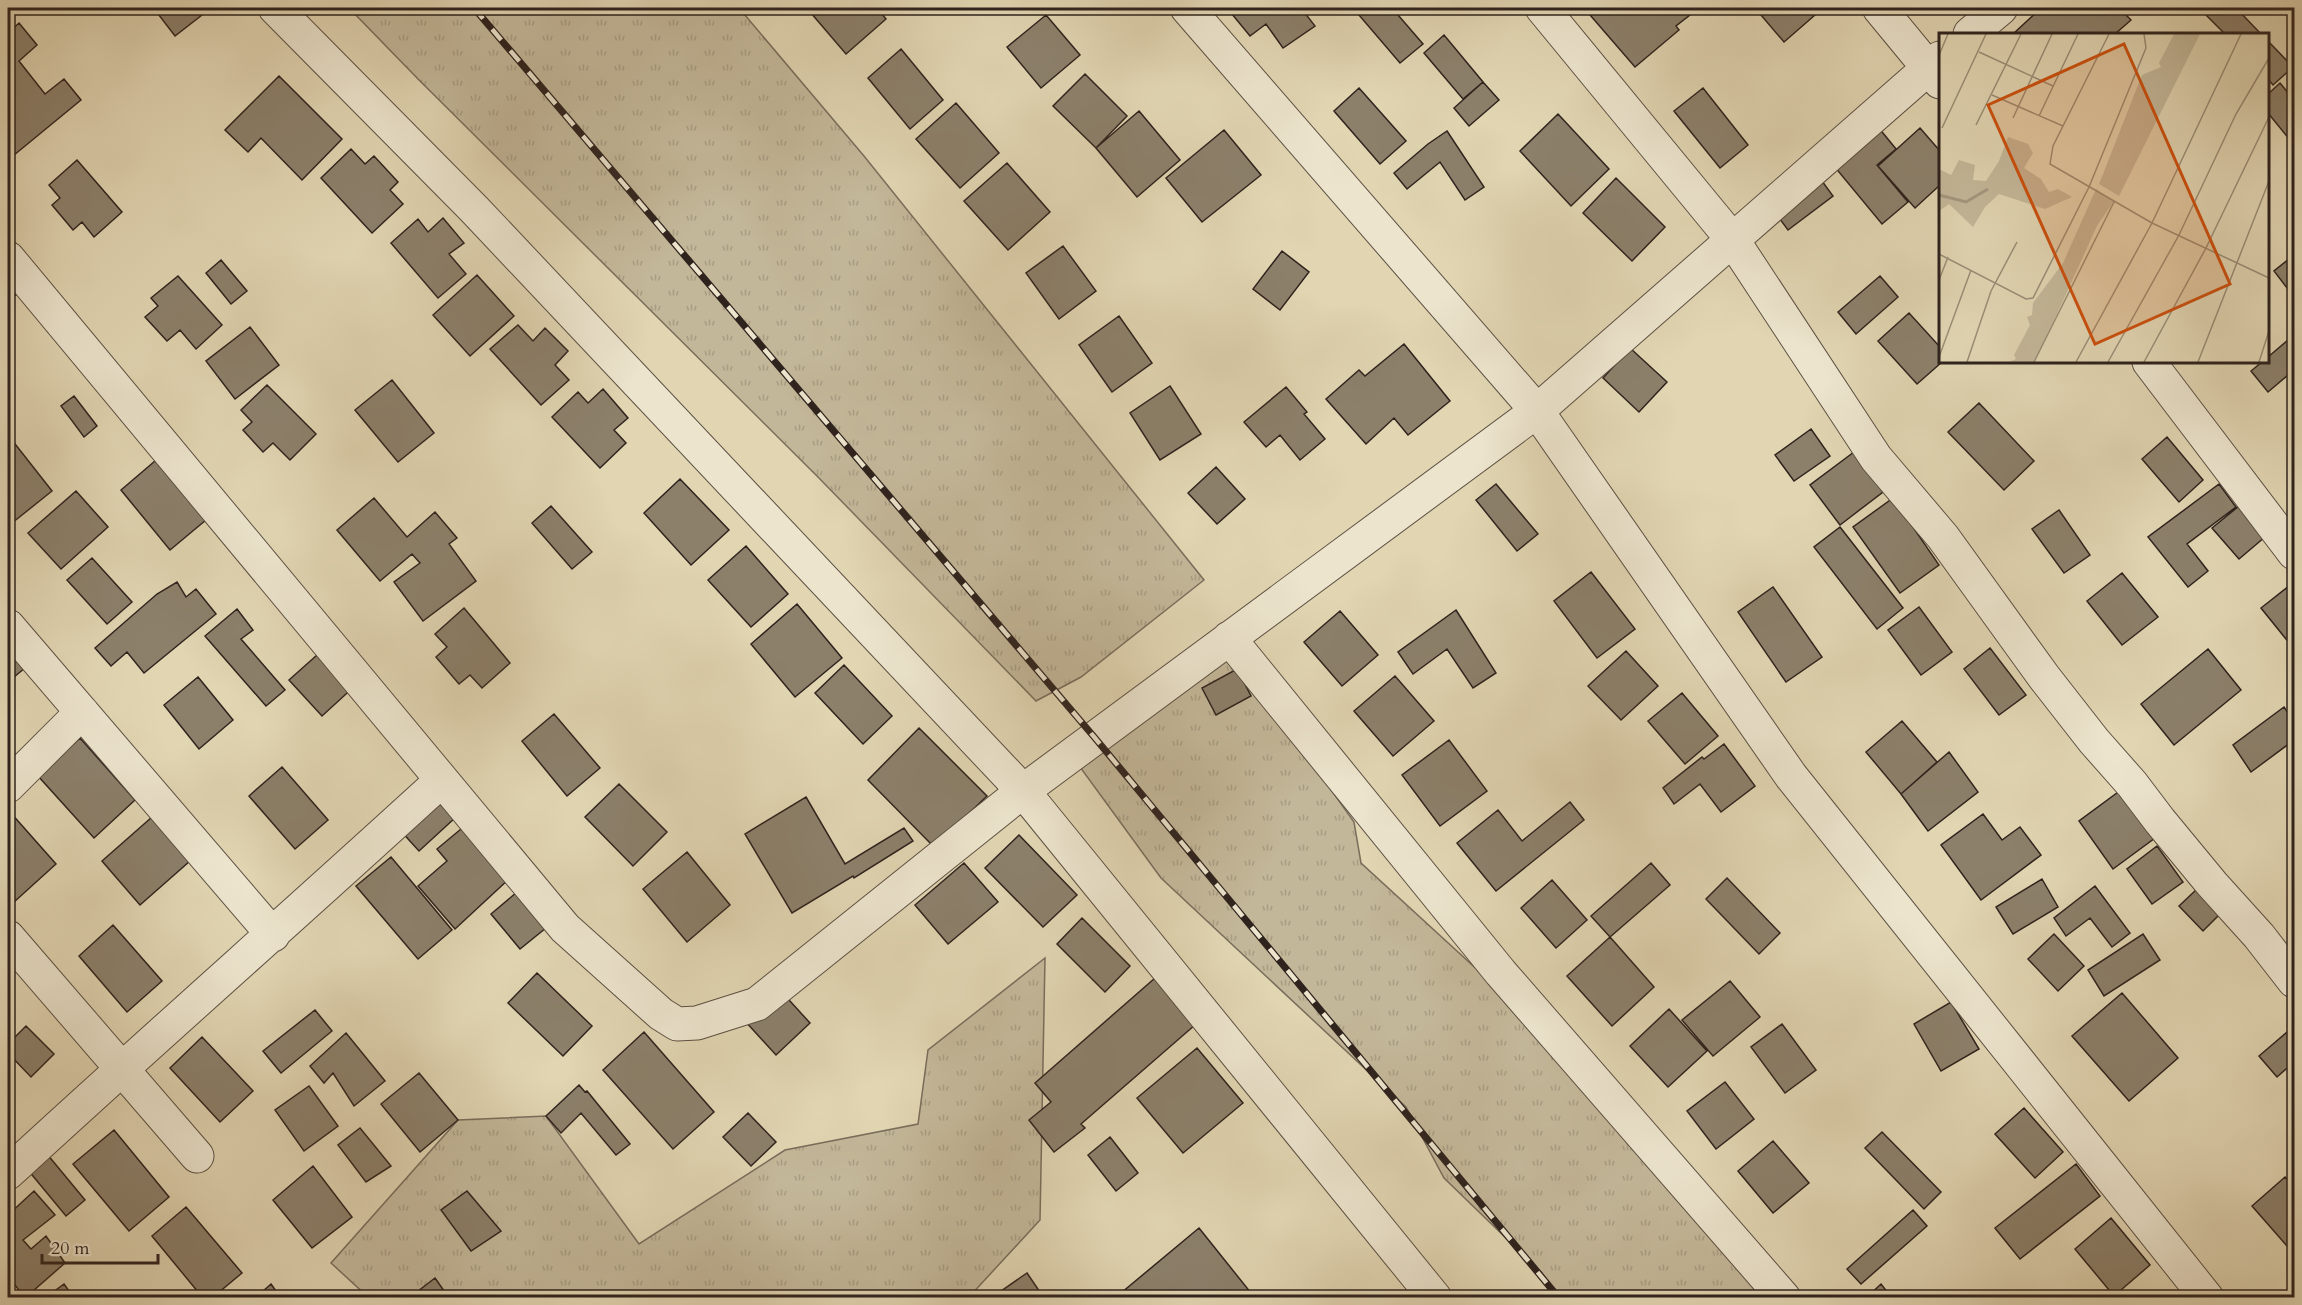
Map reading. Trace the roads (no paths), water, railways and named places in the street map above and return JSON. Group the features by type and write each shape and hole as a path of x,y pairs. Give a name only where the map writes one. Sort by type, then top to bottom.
{"street":[{"path":"275,8 474,209 1023,791 1435,1298"},
{"path":"1187,8 1536,411 1791,776 2207,1298"},
{"path":"1542,8 1732,239 1876,458 1943,537 2009,632 2094,741 2295,981"},
{"path":"8,258 566,928 661,1014 677,1024 697,1023 757,1004 1023,791 1536,411 1732,239 1937,69 1880,8"},
{"path":"1971,33 2001,8"},
{"path":"2150,363 2295,553"},
{"path":"8,626 273,935"},
{"path":"1229,638 1501,973 1784,1298"},
{"path":"8,786 82,712"},
{"path":"8,1173 121,1068 273,935 442,780"},
{"path":"8,937 197,1156"}],"railway":[{"path":"474,8 1095,738 1559,1298"}]}
